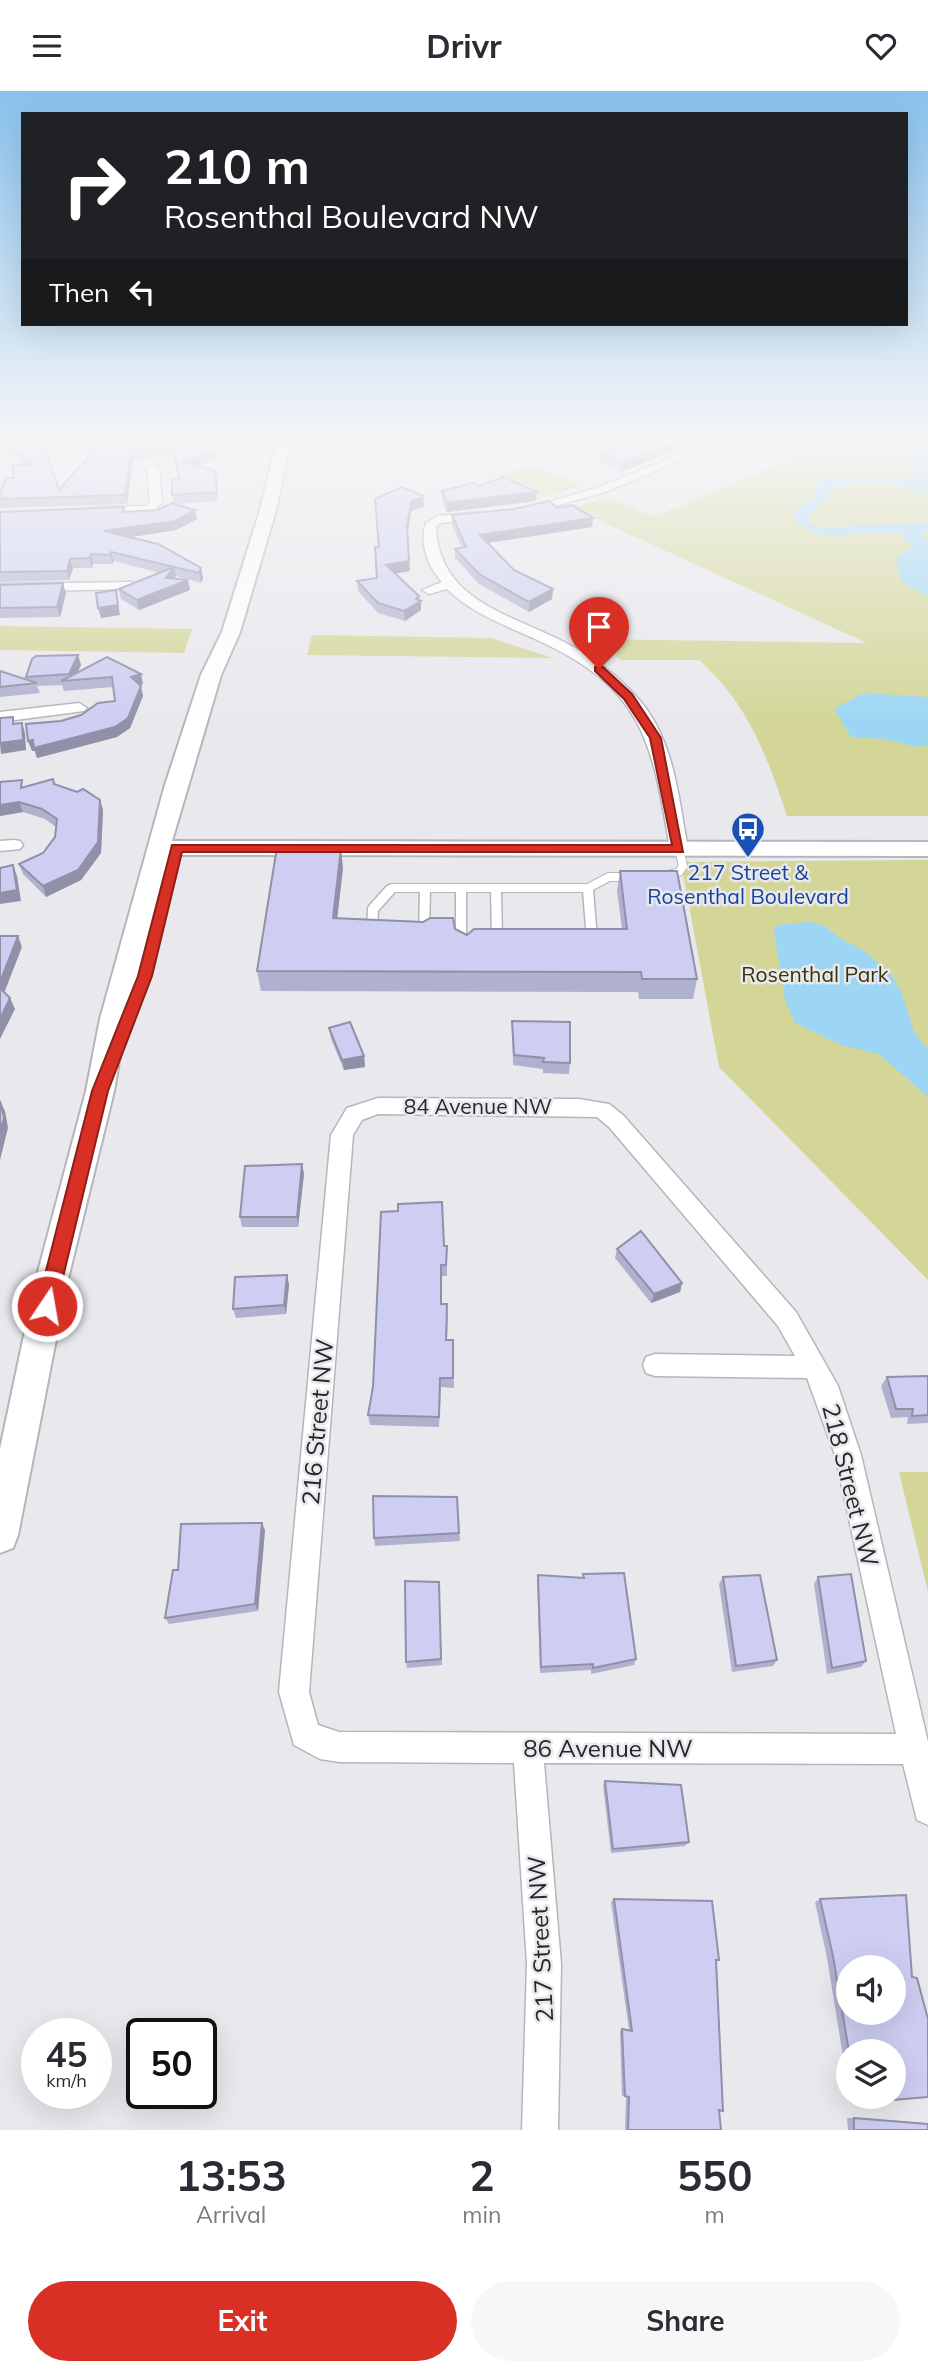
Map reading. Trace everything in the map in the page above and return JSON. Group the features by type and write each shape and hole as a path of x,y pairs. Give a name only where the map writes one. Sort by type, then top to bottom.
{"main road":[{"path":"0,1535 51,1283 100,1091 145,976 171,839 211,675 231,632 260,535"},
{"path":"677,840 928,830"},
{"path":"171,839 677,840 928,849"},
{"path":"0,1438 51,1283"}],"street":[{"path":"429,535 429,543 441,573 450,584 487,611 564,647 599,669 628,696 656,738 677,840"},
{"path":"429,590 450,584"},
{"path":"0,588 127,585"},
{"path":"0,717 79,709"},
{"name":"84 Avenue NW","path":"354,1112 378,1106 579,1107 601,1110"},
{"name":"218 Street NW","path":"601,1110 616,1121 768,1294 816,1367 848,1455 928,1809"},
{"name":"216 Street NW","path":"304,1734 294,1692 342,1135 354,1112"},
{"path":"655,1365 816,1367"},
{"name":"86 Avenue NW","path":"304,1734 320,1744 339,1747 914,1748"},
{"name":"217 Street NW","path":"528,1748 544,1964 540,2130"}],"lane":[{"path":"656,876 679,872 682,866 677,840"},
{"path":"384,935 371,935 373,909 392,888 588,888 609,877 645,877"},
{"path":"411,935 424,935 425,888"},
{"path":"461,888 461,945"},
{"path":"496,888 497,938"},
{"path":"588,888 592,940"}],"green space":[{"path":"631,535 928,535 928,816 787,816 772,772 743,712 731,694 699,660 622,660 591,639 867,643"},
{"path":"0,626 192,629 184,653 0,650"},
{"path":"312,635 491,638 553,658 307,655"},
{"name":"Rosenthal Park","path":"928,860 928,1280 719,1067 681,862"},
{"path":"899,1472 928,1472 928,1592"}],"water":[{"path":"903,535 922,535 928,544 928,596 901,582 896,559 912,547"},
{"path":"864,693 928,697 928,745 916,747 884,739 851,737 834,709"},
{"path":"810,922 825,926 839,938 863,950 891,974 902,994 915,1034 928,1050 928,1097 879,1054 844,1046 795,1023 785,1000 774,931 776,925"}],"building":[{"path":"0,535 121,535 158,544 201,568 199,573 111,552 110,555 91,554 90,558 70,559 67,571 0,572"},
{"path":"378,535 407,535 409,561 386,565 419,596 416,599 421,601 404,611 378,603 357,581 377,578 375,547 379,547"},
{"path":"461,535 480,535 514,570 553,589 529,602 479,574 455,549 466,547"},
{"path":"174,567 166,578 188,580 137,600 119,589"},
{"path":"63,583 57,607 0,608 0,585"},
{"path":"116,590 118,605 98,608 96,593"},
{"path":"78,655 69,674 26,677 32,659 36,656"},
{"path":"107,657 141,674 131,677 141,686 128,718 115,727 34,748 33,740 28,741 26,724 61,721 81,715 98,703 115,701 112,677 61,681"},
{"path":"0,671 37,683 0,687"},
{"path":"13,717 13,724 22,723 23,740 0,743 0,718"},
{"path":"53,779 54,784 77,792 83,789 100,800 98,842 78,870 43,886 19,864 43,853 55,837 57,819 42,809 19,802 0,805 0,782 22,780 21,788"},
{"path":"277,847 341,848 333,918 423,922 430,918 453,918 455,929 467,935 474,929 627,929 620,871 677,871 697,979 642,979 641,972 257,971"},
{"path":"13,865 17,890 0,893 0,868"},
{"path":"0,936 18,936 0,982"},
{"path":"0,988 10,998 0,1019"},
{"path":"512,1021 570,1022 570,1063 543,1062 544,1058 514,1055"},
{"path":"350,1022 364,1056 342,1060 329,1028"},
{"path":"0,1101 4,1118 0,1131"},
{"path":"302,1164 297,1217 240,1217 245,1166"},
{"path":"442,1202 444,1246 447,1246 446,1265 441,1265 441,1304 447,1304 446,1340 453,1340 453,1378 440,1378 439,1417 368,1415 373,1387 381,1212 398,1211 398,1204"},
{"path":"641,1231 682,1283 654,1294 617,1249"},
{"path":"287,1275 284,1305 233,1309 235,1277"},
{"path":"928,1376 928,1415 912,1416 913,1409 896,1409 887,1377"},
{"path":"373,1496 457,1497 459,1533 374,1538"},
{"path":"262,1523 255,1604 165,1618 173,1570 178,1570 181,1524"},
{"path":"624,1573 636,1659 593,1668 593,1664 541,1667 538,1575 584,1578 583,1574"},
{"path":"851,1574 866,1661 832,1668 818,1577"},
{"path":"760,1575 777,1660 736,1666 723,1577"},
{"path":"405,1581 439,1582 441,1659 406,1662"},
{"path":"605,1781 681,1785 689,1842 613,1849"},
{"path":"906,1895 912,1977 917,1978 928,2019 928,2097 906,2099 906,2039 847,2039 844,2025 906,2025 906,1955 836,1955 836,1974 820,1899"},
{"path":"614,1899 712,1901 719,1960 716,1960 723,2111 719,2110 721,2130 628,2130 629,2097 625,2096 622,2029 632,2031"},
{"path":"854,2118 928,2124 928,2130 854,2130"}],"place":[{"name":"217 Street & Rosenthal Boulevard","path":"748,859"}],"route":[{"path":"47,1306 100,1091 145,976 177,848 679,849 656,738 628,696 599,669"}]}
